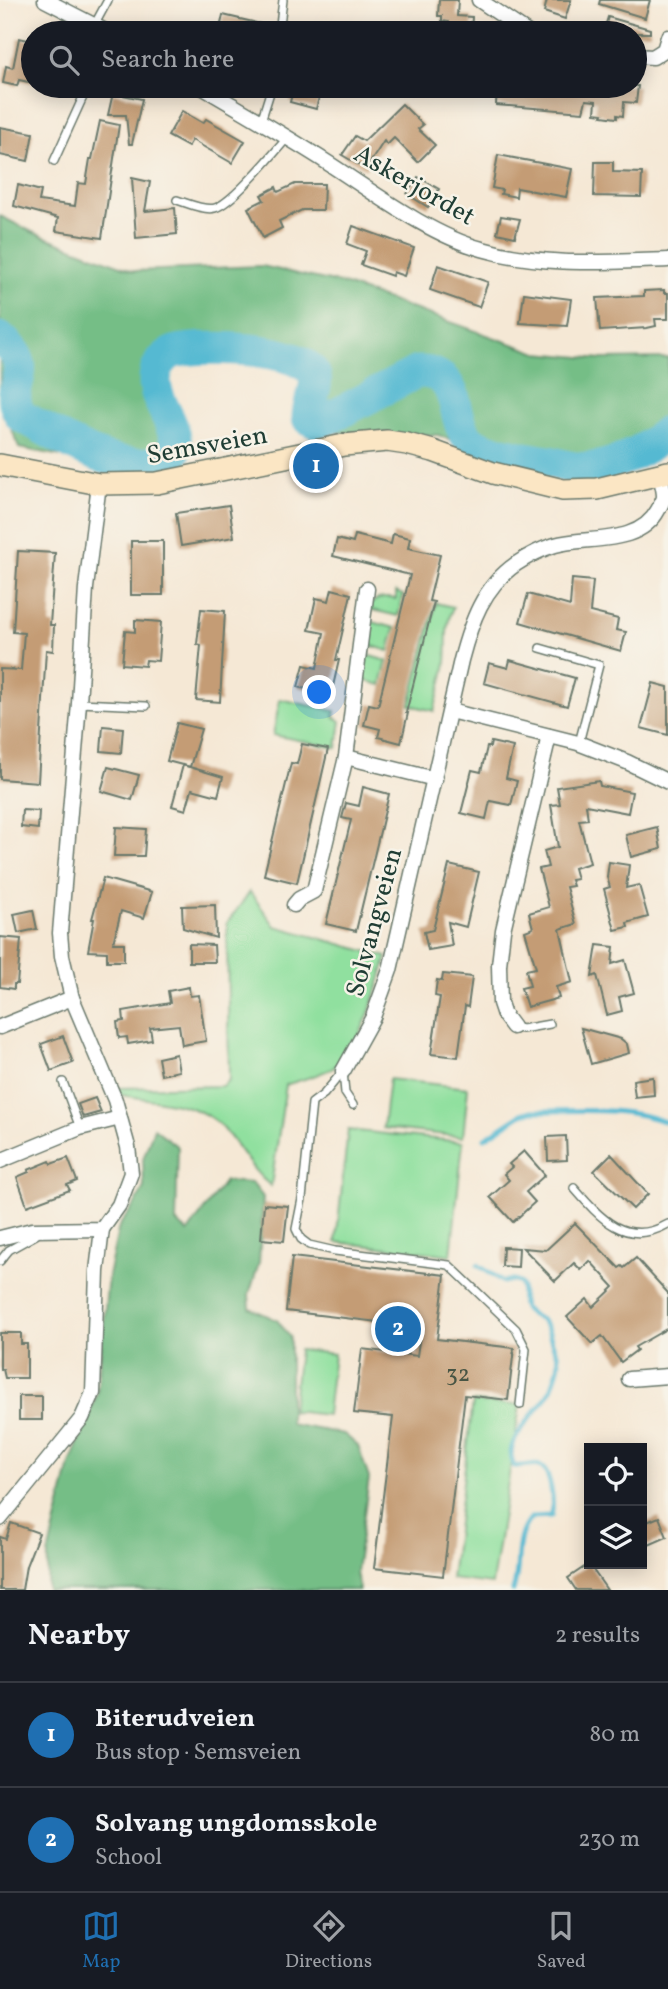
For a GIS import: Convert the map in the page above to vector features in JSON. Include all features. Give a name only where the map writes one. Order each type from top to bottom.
[{"type":"main road","name":"Semsveien","points":[[0,465],[99,484],[146,484],[185,479],[367,441],[407,444],[493,474],[563,490],[597,489],[664,473]]},
{"type":"street","points":[[45,0],[89,21]]},
{"type":"street","points":[[479,0],[510,21]]},
{"type":"street","points":[[647,57],[653,57],[664,50],[668,37]]},
{"type":"street","name":"Askerjordet","points":[[221,98],[444,234],[481,249],[541,261],[581,263],[668,260]]},
{"type":"street","name":"Solvangveien","points":[[343,1071],[373,1017],[390,970],[461,660],[477,610],[502,575],[536,552],[555,545],[620,536],[636,532],[647,525],[655,516],[664,496],[664,473]]},
{"type":"street","points":[[0,1519],[82,1418],[93,1393],[97,1271],[103,1229],[119,1205],[131,1173],[128,1147],[115,1100],[72,998],[62,956],[60,933],[86,587],[99,484]]},
{"type":"street","points":[[294,905],[314,891],[346,757],[367,589]]},
{"type":"street","points":[[450,711],[578,743],[668,782]]},
{"type":"street","points":[[513,1027],[504,1015],[500,1003],[499,965],[503,930],[549,736]]},
{"type":"street","points":[[346,757],[435,779]]},
{"type":"street","points":[[0,1027],[72,998]]},
{"type":"street","points":[[0,1161],[80,1128],[120,1118]]},
{"type":"street","points":[[0,1238],[32,1230],[103,1229]]},
{"type":"street","points":[[629,1379],[668,1376]]},
{"type":"lane","points":[[97,21],[108,0]]},
{"type":"lane","points":[[280,21],[283,0]]},
{"type":"lane","points":[[54,161],[83,98]]},
{"type":"lane","points":[[261,121],[268,98]]},
{"type":"lane","points":[[177,200],[210,209],[217,208],[235,194],[288,137]]},
{"type":"lane","points":[[540,649],[599,665],[578,743]]},
{"type":"lane","points":[[79,703],[146,706]]},
{"type":"lane","points":[[513,1027],[522,1029],[550,1024]]},
{"type":"lane","points":[[343,1071],[345,1093],[353,1105]]},
{"type":"lane","points":[[343,1071],[324,1094],[312,1103],[302,1199],[296,1229],[301,1239],[309,1245],[335,1251],[449,1265],[516,1329],[526,1349],[520,1405]]},
{"type":"lane","points":[[63,1082],[80,1128]]},
{"type":"lane","points":[[574,1188],[596,1213],[625,1233],[647,1232],[668,1224]]},
{"type":"lane","points":[[0,1261],[9,1250],[30,1237],[55,1229]]},
{"type":"green space","points":[[0,216],[32,232],[134,271],[262,266],[343,284],[538,353],[602,359],[668,358],[668,452],[593,473],[524,466],[438,435],[317,432],[307,411],[316,377],[305,364],[269,353],[203,347],[174,352],[163,360],[157,372],[158,393],[174,433],[174,454],[99,463],[19,448],[0,398]]},
{"type":"green space","points":[[396,592],[403,595],[398,616],[368,609],[379,599],[396,599]]},
{"type":"green space","points":[[436,603],[453,607],[447,629],[445,668],[434,711],[410,705]]},
{"type":"green space","points":[[369,621],[395,628],[389,651],[365,644]]},
{"type":"green space","points":[[363,654],[387,661],[381,685],[360,679]]},
{"type":"green space","points":[[280,699],[335,711],[334,717],[341,721],[337,748],[273,735]]},
{"type":"green space","points":[[250,892],[275,926],[387,957],[362,1029],[346,1055],[337,1065],[326,1071],[286,1085],[271,1186],[257,1173],[221,1126],[210,1117],[185,1106],[117,1094],[116,1088],[222,1086],[229,1080],[227,923]]},
{"type":"green space","points":[[389,1079],[468,1088],[463,1137],[383,1128]]},
{"type":"green space","points":[[154,1128],[178,1147],[176,1222],[188,1232],[225,1181],[252,1183],[263,1197],[259,1263],[249,1295],[250,1308],[277,1320],[290,1337],[290,1424],[344,1434],[358,1446],[369,1478],[356,1572],[359,1590],[47,1590],[48,1555],[70,1464],[97,1394],[108,1276],[119,1226],[144,1187],[143,1159]]},
{"type":"green space","points":[[348,1130],[463,1142],[451,1255],[336,1242]]},
{"type":"green space","points":[[299,1350],[334,1354],[327,1415],[292,1411]]},
{"type":"green space","points":[[473,1402],[520,1405],[492,1584],[451,1579]]},
{"type":"building","points":[[439,0],[458,0],[457,16],[472,17],[472,21],[442,21],[442,16],[438,16]]},
{"type":"building","points":[[547,0],[571,0],[565,19],[544,12]]},
{"type":"building","points":[[600,0],[650,0],[645,18],[599,4]]},
{"type":"building","points":[[223,15],[248,21],[222,21]]},
{"type":"building","points":[[21,38],[21,80],[17,86],[3,83],[6,66],[13,68]]},
{"type":"building","points":[[112,98],[142,99],[132,144],[129,144],[126,115],[108,115]]},
{"type":"building","points":[[291,98],[319,98],[316,109],[290,102]]},
{"type":"building","points":[[496,98],[637,98],[636,103],[624,102],[623,116],[617,115],[617,118],[595,113],[596,101],[586,100],[583,112],[496,105]]},
{"type":"building","points":[[402,104],[423,125],[418,129],[435,145],[418,162],[394,138],[387,145],[384,141],[366,169],[342,155],[355,136],[364,141]]},
{"type":"building","points":[[182,111],[203,123],[206,119],[245,141],[232,163],[192,140],[188,147],[168,136]]},
{"type":"building","points":[[100,121],[119,125],[102,238],[56,231],[58,218],[14,206],[18,185],[41,191],[39,201],[75,206],[78,183],[86,184]]},
{"type":"building","points":[[0,127],[33,133],[28,161],[0,155]]},
{"type":"building","points":[[498,155],[572,169],[566,197],[517,188],[516,197],[501,194],[502,190],[492,188]]},
{"type":"building","points":[[595,162],[613,162],[613,172],[642,173],[641,197],[594,196]]},
{"type":"building","points":[[418,177],[439,189],[428,207],[407,194]]},
{"type":"building","points":[[132,178],[150,182],[145,211],[175,208],[177,234],[136,238]]},
{"type":"building","points":[[295,184],[324,184],[323,210],[302,210],[279,221],[282,228],[263,238],[248,208],[264,200],[261,195],[276,187],[278,192]]},
{"type":"building","points":[[501,216],[520,219],[515,237],[497,233]]},
{"type":"building","points":[[353,226],[414,248],[404,276],[393,272],[392,276],[361,265],[366,251],[347,244]]},
{"type":"building","points":[[438,265],[488,282],[479,307],[430,290]]},
{"type":"building","points":[[664,290],[664,293],[668,293],[668,319],[655,319],[656,326],[647,328],[600,331],[597,298],[644,296],[644,291]]},
{"type":"building","points":[[524,293],[571,299],[567,326],[520,323]]},
{"type":"building","points":[[229,505],[234,537],[181,546],[176,513]]},
{"type":"building","points":[[393,534],[410,538],[408,548],[440,555],[429,601],[434,602],[401,743],[378,737],[380,729],[364,725],[369,704],[378,706],[410,575],[333,556],[337,539],[353,543],[355,535],[391,544]]},
{"type":"building","points":[[131,541],[163,541],[163,595],[131,595]]},
{"type":"building","points":[[18,551],[55,553],[50,625],[54,625],[53,651],[46,650],[38,782],[0,779],[0,669],[21,670],[24,633],[13,632]]},
{"type":"building","points":[[572,579],[593,581],[590,612],[618,619],[616,630],[626,632],[621,651],[520,622],[528,594],[570,606]]},
{"type":"building","points":[[332,589],[351,594],[331,695],[298,687],[304,665],[317,668],[324,633],[309,630],[316,598],[329,601]]},
{"type":"building","points":[[201,609],[225,611],[220,702],[196,700]]},
{"type":"building","points":[[135,620],[161,622],[158,661],[146,660],[145,666],[122,664],[125,631],[135,632]]},
{"type":"building","points":[[510,660],[575,678],[567,706],[484,683],[489,663],[508,668]]},
{"type":"building","points":[[653,683],[668,687],[668,735],[641,728]]},
{"type":"building","points":[[177,723],[201,729],[190,767],[167,761]]},
{"type":"building","points":[[103,726],[123,728],[121,753],[101,751]]},
{"type":"building","points":[[491,742],[513,747],[506,778],[517,781],[511,805],[490,801],[486,819],[461,813],[472,770],[481,772],[487,747],[490,747]]},
{"type":"building","points":[[302,744],[328,749],[297,883],[264,875],[291,763],[297,764]]},
{"type":"building","points":[[183,765],[223,777],[218,796],[192,789],[186,810],[172,806]]},
{"type":"building","points":[[108,767],[139,775],[132,800],[101,791]]},
{"type":"building","points":[[599,781],[600,786],[632,792],[628,813],[586,805],[588,819],[579,820],[590,863],[574,868],[577,879],[571,880],[573,886],[566,887],[576,924],[560,929],[572,982],[556,987],[559,998],[527,1007],[521,988],[530,986],[526,970],[536,968],[525,931],[533,928],[529,913],[549,907],[539,869],[548,867],[544,851],[558,847],[551,805],[560,804],[557,787]]},
{"type":"building","points":[[363,787],[389,794],[356,931],[326,924],[351,820],[342,818],[346,803],[359,806]]},
{"type":"building","points":[[22,810],[39,811],[38,829],[21,827]]},
{"type":"building","points":[[116,827],[146,829],[144,856],[114,856]]},
{"type":"building","points":[[657,827],[661,849],[631,857],[626,835]]},
{"type":"building","points":[[609,862],[629,865],[626,888],[639,885],[648,917],[627,923],[628,927],[615,930],[604,889],[610,887],[607,877]]},
{"type":"building","points":[[449,865],[479,872],[466,927],[448,922],[452,946],[428,950],[424,932],[433,930]]},
{"type":"building","points":[[103,878],[152,892],[144,918],[121,911],[113,943],[124,943],[124,961],[107,961],[107,952],[88,951],[92,919]]},
{"type":"building","points":[[215,905],[216,938],[183,928],[182,906]]},
{"type":"building","points":[[33,910],[37,929],[18,933],[14,914]]},
{"type":"building","points":[[0,937],[21,939],[17,984],[14,984],[14,989],[0,987]]},
{"type":"building","points":[[189,944],[214,945],[215,962],[189,962]]},
{"type":"building","points":[[597,945],[614,947],[612,964],[625,960],[634,993],[619,997],[622,1011],[607,1015],[597,975],[592,977]]},
{"type":"building","points":[[443,974],[472,977],[458,1057],[431,1054],[440,997],[435,996],[437,980],[442,981]]},
{"type":"building","points":[[189,987],[190,996],[199,995],[206,1041],[182,1045],[179,1025],[150,1028],[152,1040],[128,1044],[127,1037],[119,1038],[117,1022],[124,1021],[123,1011],[170,1003],[168,991]]},
{"type":"building","points":[[581,1028],[621,1039],[627,1044],[629,1053],[591,1064]]},
{"type":"building","points":[[63,1036],[73,1063],[51,1071],[41,1044]]},
{"type":"building","points":[[176,1054],[179,1071],[161,1075],[158,1058]]},
{"type":"building","points":[[653,1077],[654,1095],[635,1097],[633,1080]]},
{"type":"building","points":[[95,1098],[101,1112],[83,1117],[78,1104]]},
{"type":"building","points":[[566,1136],[567,1160],[548,1161],[547,1137]]},
{"type":"building","points":[[524,1151],[545,1175],[526,1192],[535,1202],[513,1222],[490,1197],[509,1180],[504,1174],[512,1167],[509,1164]]},
{"type":"building","points":[[611,1154],[648,1194],[633,1209],[594,1171]]},
{"type":"building","points":[[68,1158],[77,1181],[67,1185],[70,1190],[27,1206],[17,1177],[50,1161],[51,1164]]},
{"type":"building","points":[[264,1204],[288,1206],[284,1241],[261,1239]]},
{"type":"building","points":[[575,1223],[619,1268],[624,1268],[636,1258],[668,1293],[668,1328],[635,1347],[637,1350],[621,1362],[602,1336],[592,1344],[567,1317],[587,1299],[593,1307],[614,1287],[590,1261],[581,1270],[574,1263],[555,1281],[523,1248],[546,1250]]},
{"type":"building","points":[[503,1247],[519,1248],[518,1267],[502,1266]]},
{"type":"building","points":[[292,1257],[445,1275],[437,1339],[514,1348],[508,1400],[465,1395],[443,1576],[374,1568],[393,1417],[354,1413],[362,1349],[417,1356],[421,1327],[286,1311]]},
{"type":"building","points":[[0,1333],[21,1333],[21,1344],[27,1344],[27,1378],[5,1378],[3,1369],[0,1369]]},
{"type":"building","points":[[19,1396],[42,1396],[42,1420],[19,1420]]},
{"type":"building","points":[[659,1517],[667,1537],[647,1546],[647,1522]]},
{"type":"building","points":[[11,1523],[39,1533],[26,1566],[22,1590],[0,1590],[0,1537],[6,1539]]},
{"type":"building","points":[[584,1567],[592,1569],[607,1590],[576,1590],[568,1578]]},
{"type":"waterway","points":[[0,338],[18,360],[20,369],[15,395],[21,416],[75,446],[116,461],[136,464],[155,462],[174,454],[174,432],[156,389],[155,378],[158,367],[166,356],[191,349],[250,350],[289,357],[303,364],[315,377],[308,418],[315,422],[324,421],[417,372],[432,374],[443,379],[449,388],[464,432],[475,444],[496,452],[572,468],[600,467],[613,463],[637,453],[668,431]]},
{"type":"waterway","points":[[485,1138],[522,1114],[533,1111],[619,1112],[668,1123]]},
{"type":"waterway","points":[[478,1265],[503,1282],[512,1280],[520,1283],[524,1308],[547,1327],[559,1359],[552,1387],[512,1446],[514,1466],[537,1465],[546,1473],[551,1487],[552,1503],[551,1516],[532,1517],[522,1533],[513,1590]]},
{"type":"place","name":"Biterudveien","points":[[316,466]]},
{"type":"place","name":"Solvang ungdomsskole","points":[[398,1329]]}]
